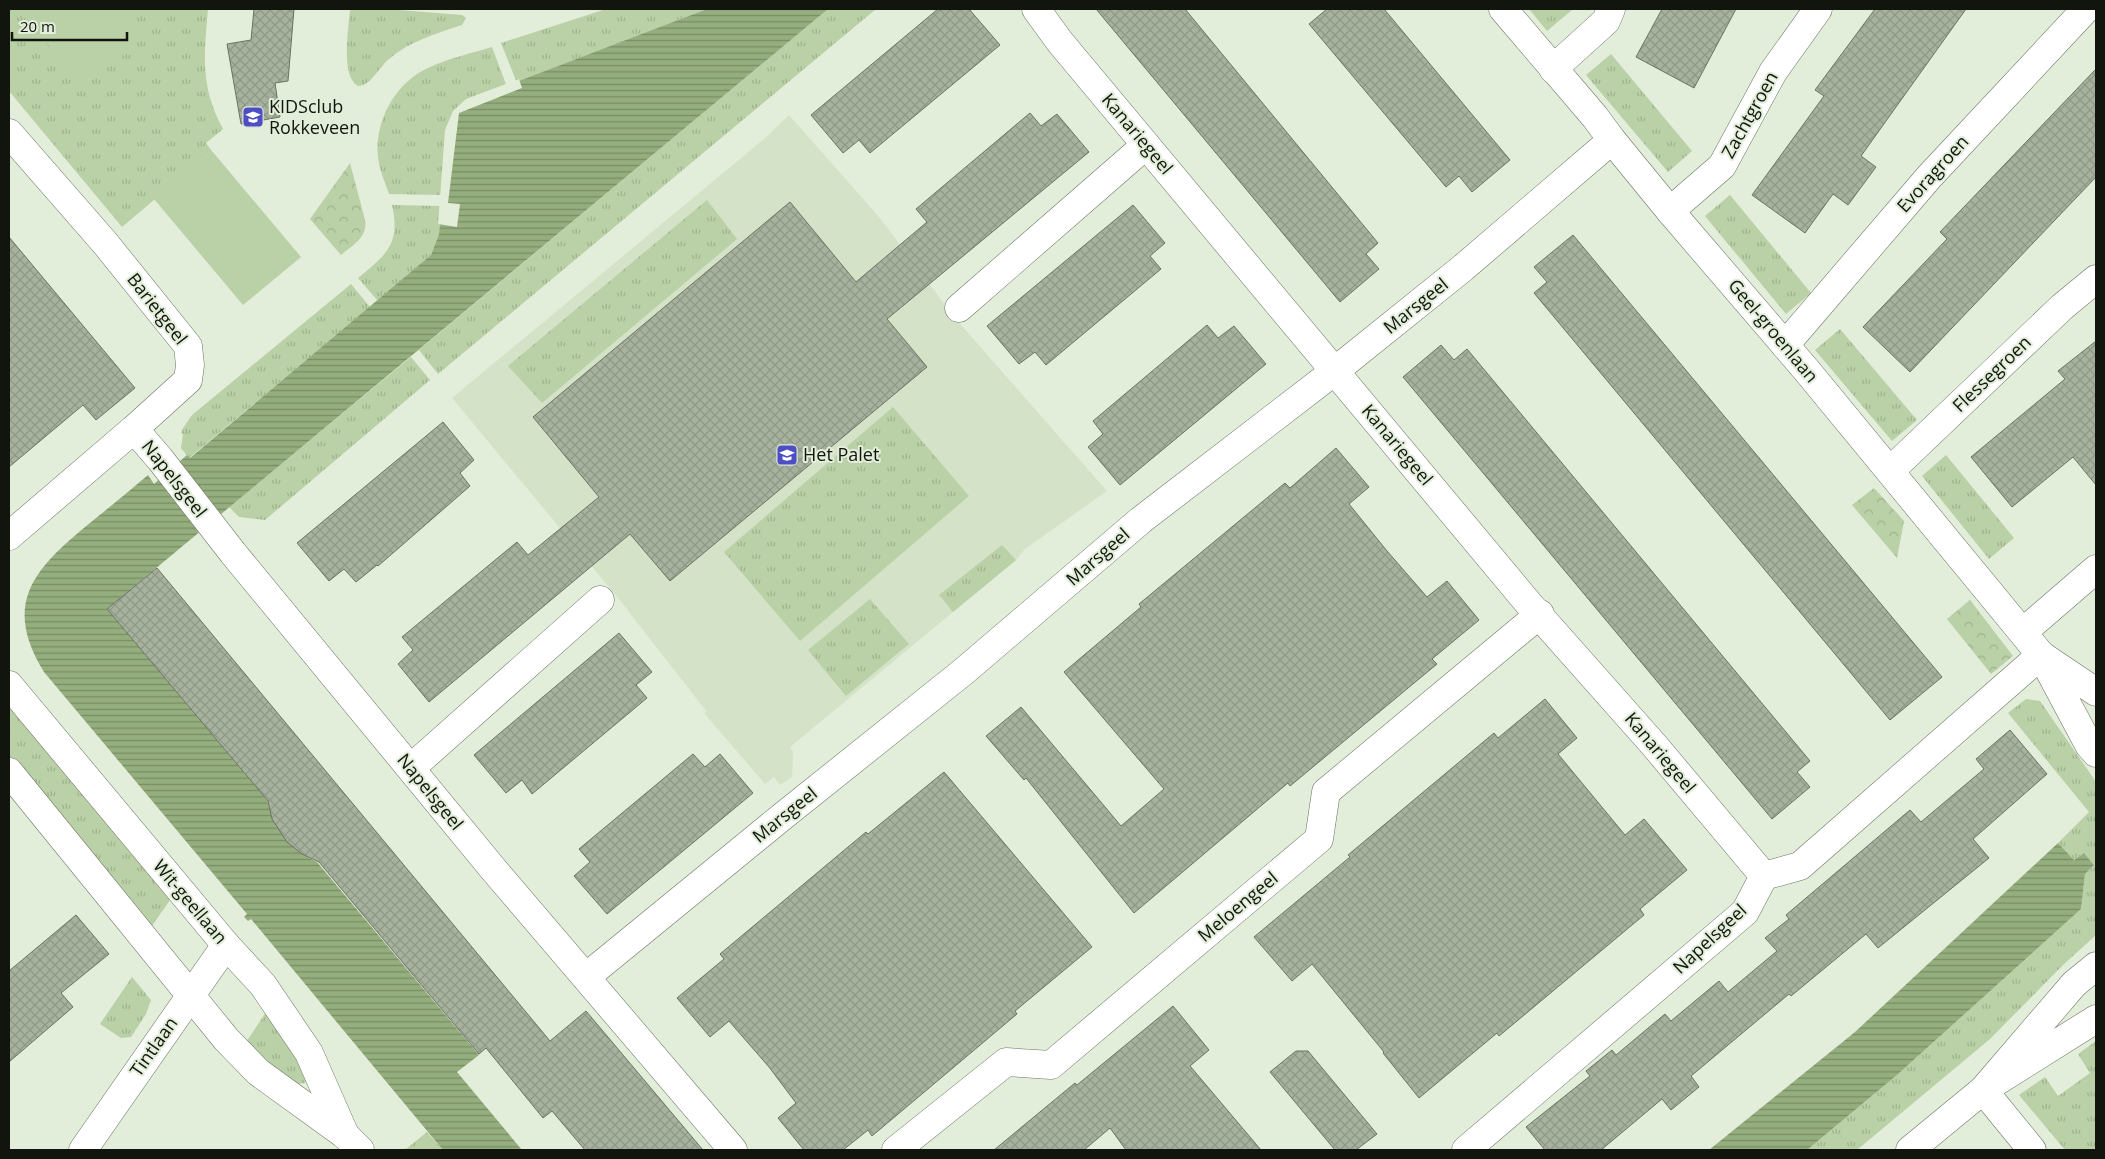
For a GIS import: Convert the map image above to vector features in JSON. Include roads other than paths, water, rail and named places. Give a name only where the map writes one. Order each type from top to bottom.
[{"type":"street","name":"Kanariegeel","points":[[1036,9],[1060,42],[1336,370],[1529,604],[1540,614],[1654,745],[1764,876]]},
{"type":"street","name":"Geel-groenlaan","points":[[1502,9],[1595,116],[1612,140],[1670,211],[1785,345],[2023,632],[2041,655],[2089,745],[2096,753]]},
{"type":"street","points":[[1553,69],[1606,21],[1611,9]]},
{"type":"street","name":"Zachtgroen","points":[[1670,211],[1722,166],[1773,72],[1818,9]]},
{"type":"street","name":"Evoragroen","points":[[1785,345],[1819,303],[1929,177],[2086,9]]},
{"type":"street","name":"Barietgeel","points":[[9,133],[105,243],[188,346],[190,365],[188,380],[9,536]]},
{"type":"street","name":"Marsgeel","points":[[586,977],[775,822],[963,672],[1141,520],[1336,370],[1471,261],[1612,140]]},
{"type":"street","points":[[959,308],[1146,145]]},
{"type":"street","name":"Flessegroen","points":[[1890,471],[2062,307],[2096,279]]},
{"type":"street","name":"Napelsgeel","points":[[134,429],[160,459],[214,530],[494,870],[733,1150]]},
{"type":"street","points":[[2023,632],[2096,569]]},
{"type":"street","points":[[411,768],[600,600]]},
{"type":"street","name":"Meloengeel","points":[[896,1150],[1006,1062],[1051,1065],[1319,839],[1326,792],[1540,614]]},
{"type":"street","points":[[1764,876],[1800,866],[2041,655]]},
{"type":"street","name":"Geel-groenlaan","points":[[2041,655],[2096,692]]},
{"type":"street","name":"Wit-geellaan","points":[[9,685],[226,945],[263,985],[309,1053],[353,1143]]},
{"type":"street","name":"Wit-geellaan","points":[[9,772],[190,996],[258,1072],[353,1143]]},
{"type":"street","name":"Napelsgeel","points":[[1466,1150],[1745,912],[1764,876]]},
{"type":"street","name":"Tintlaan","points":[[83,1150],[226,945]]},
{"type":"street","points":[[1983,1090],[2074,984],[2096,966]]},
{"type":"street","points":[[1910,1150],[1983,1090],[2096,1019]]},
{"type":"street","points":[[1983,1090],[2032,1150]]},
{"type":"place","name":"KIDSclub Rokkeveen","points":[[253,117]]},
{"type":"place","name":"Het Palet","points":[[787,455]]}]
